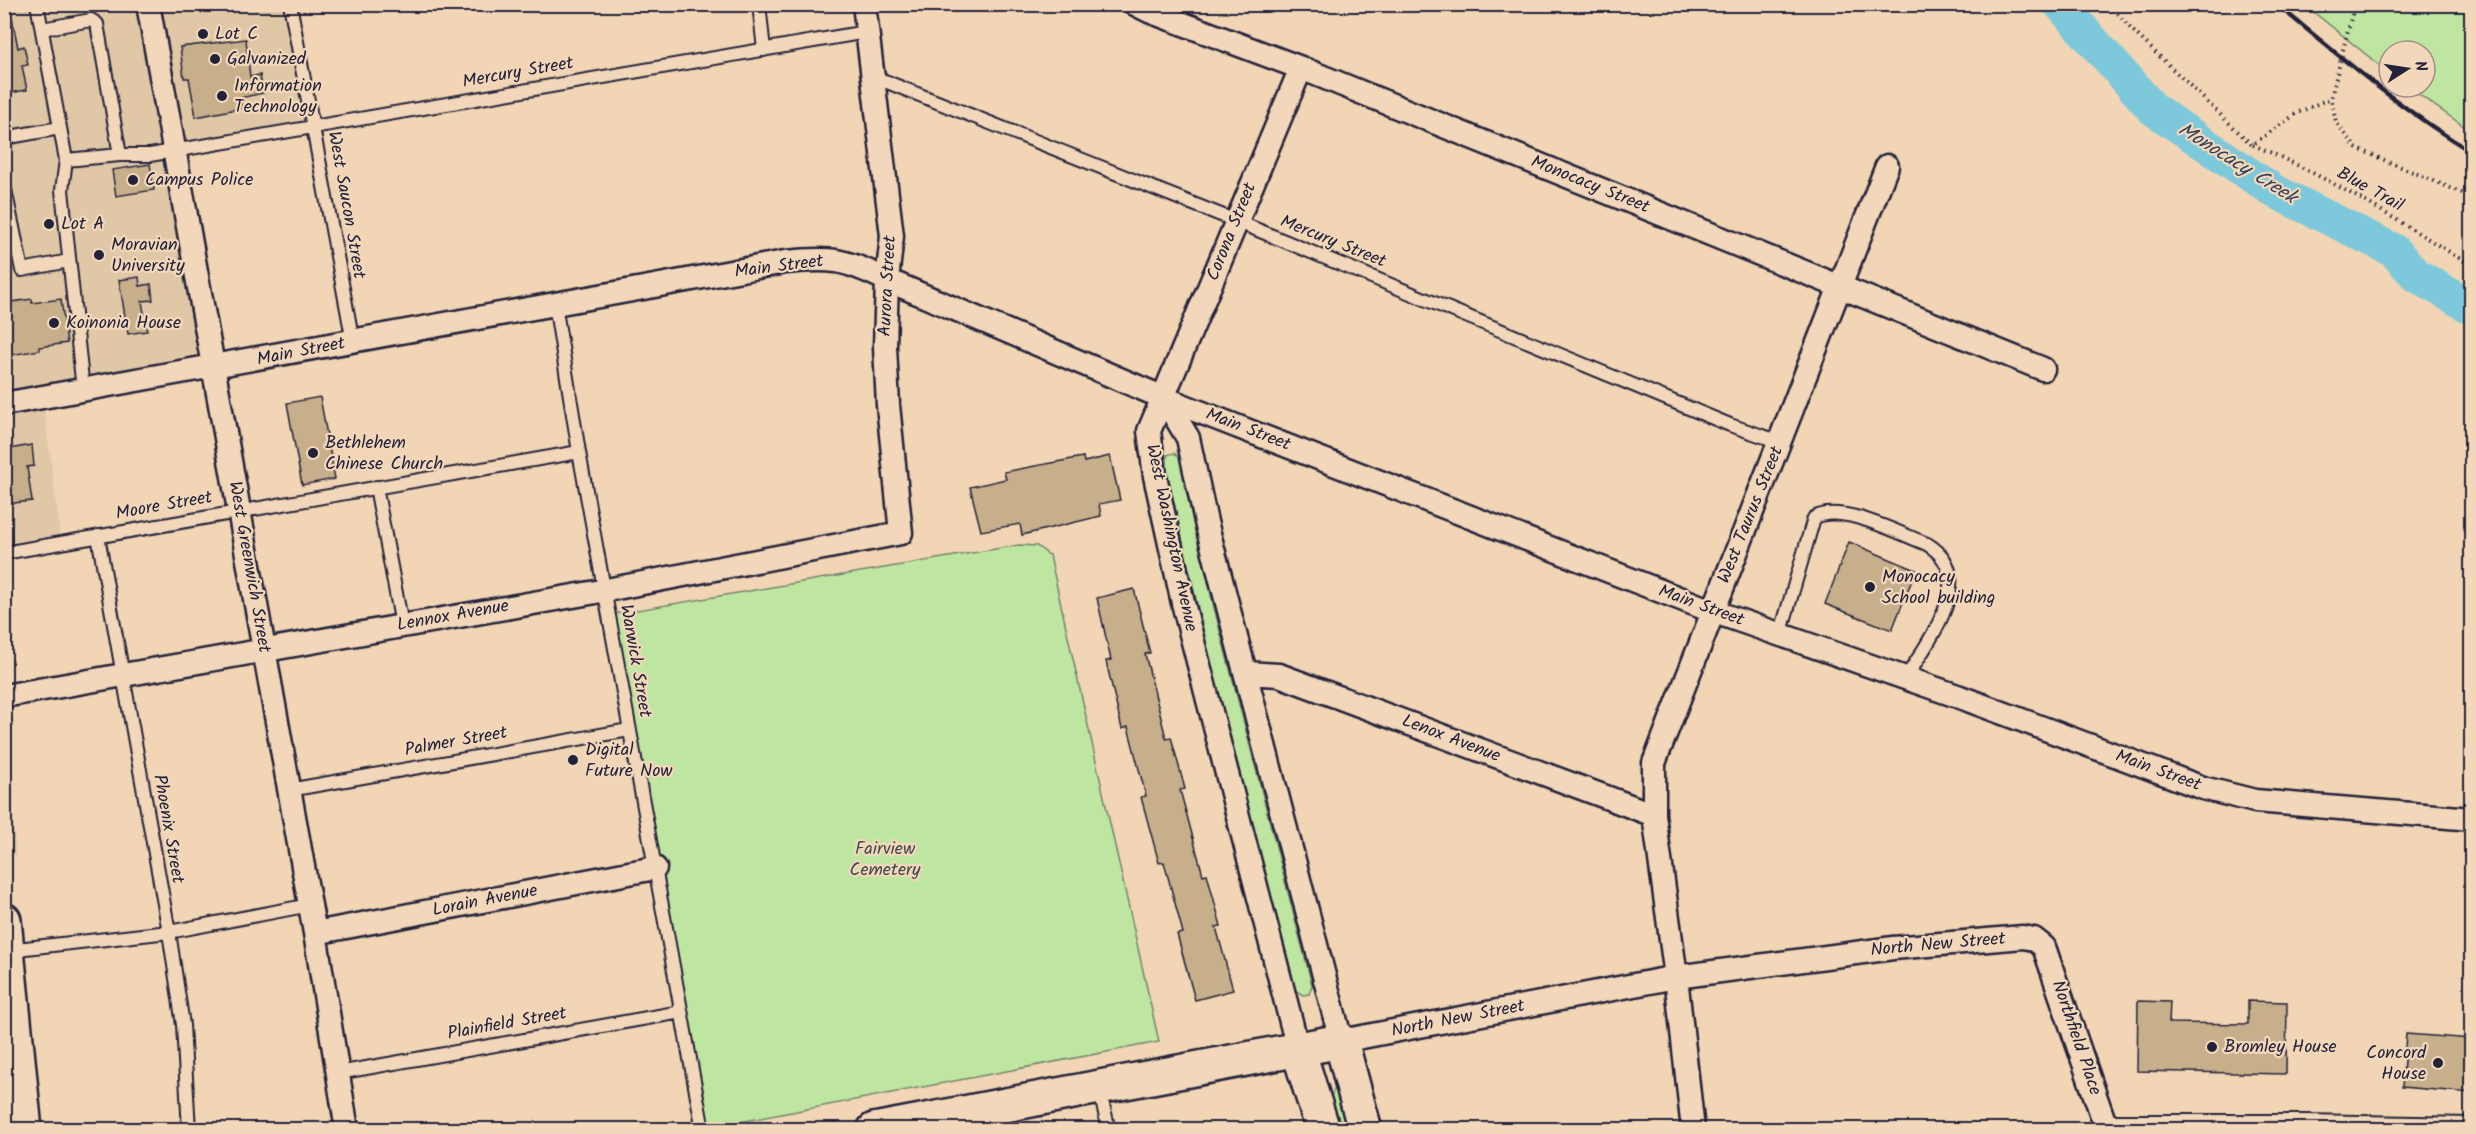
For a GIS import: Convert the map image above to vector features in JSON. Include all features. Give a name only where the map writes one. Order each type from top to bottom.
[{"type":"street","name":"West Greenwich Street","points":[[148,4],[310,904],[347,1130]]},
{"type":"street","name":"Aurora Street","points":[[864,4],[892,236],[887,280],[885,347],[888,405],[901,533]]},
{"type":"street","name":"Monocacy Street","points":[[1145,7],[1840,285],[2043,369]]},
{"type":"street","name":"Corona Street","points":[[1164,398],[1301,68]]},
{"type":"street","name":"West Taurus Street","points":[[1693,1130],[1676,977],[1654,815],[1654,763],[1887,166]]},
{"type":"street","name":"Main Street","points":[[4,404],[213,368],[785,262],[820,259],[854,264],[1164,398],[1712,611],[1906,678],[2202,788],[2255,801],[2472,819]]},
{"type":"street","name":"West Washington Avenue","points":[[1164,398],[1188,438],[1206,522],[1341,1041]]},
{"type":"street","name":"West Washington Avenue","points":[[1164,398],[1149,431],[1155,476],[1192,637],[1298,1049]]},
{"type":"street","name":"Lennox Avenue","points":[[4,696],[604,590],[901,533]]},
{"type":"street","name":"Lenox Avenue","points":[[1246,673],[1279,675],[1654,815]]},
{"type":"street","name":"Lorain Avenue","points":[[315,933],[655,868]]},
{"type":"street","points":[[6,935],[7,985],[20,1129]]},
{"type":"street","name":"North New Street","points":[[874,1130],[1676,977],[1893,948],[1982,940],[2024,937],[2034,939],[2044,947]]},
{"type":"street","name":"Northfield Place","points":[[2044,947],[2105,1125]]},
{"type":"street","points":[[1341,1041],[1365,1130]]},
{"type":"street","points":[[1298,1049],[1323,1130]]},
{"type":"lane","points":[[37,4],[66,160],[62,190],[82,390]]},
{"type":"lane","name":"West Saucon Street","points":[[290,4],[353,342]]},
{"type":"lane","points":[[759,4],[764,50]]},
{"type":"lane","points":[[42,29],[91,20],[97,24],[120,155]]},
{"type":"lane","name":"Mercury Street","points":[[66,160],[150,155],[866,32]]},
{"type":"lane","name":"Mercury Street","points":[[872,76],[1236,221],[1730,425],[1780,442]]},
{"type":"lane","points":[[4,138],[60,128]]},
{"type":"lane","points":[[4,185],[22,270],[69,261]]},
{"type":"lane","name":"Warwick Street","points":[[555,304],[579,452],[703,1130]]},
{"type":"lane","name":"Moore Street","points":[[4,553],[579,452]]},
{"type":"lane","points":[[376,487],[402,625]]},
{"type":"lane","points":[[1780,635],[1814,518],[1828,512],[1848,514],[1927,544],[1938,551],[1950,572],[1952,583],[1941,615],[1906,678]]},
{"type":"lane","name":"Phoenix Street","points":[[98,536],[169,932],[183,1025],[189,1130]]},
{"type":"lane","name":"Palmer Street","points":[[289,790],[629,730]]},
{"type":"lane","points":[[6,935],[169,932],[310,904]]},
{"type":"lane","name":"Plainfield Street","points":[[338,1073],[681,1012]]},
{"type":"lane","points":[[1098,1087],[1109,1130]]},
{"type":"lane","points":[[2105,1125],[2303,1121],[2472,1124]]},
{"type":"path","name":"Blue Trail","points":[[2110,4],[2131,29],[2252,145],[2296,164],[2472,266]]},
{"type":"path","points":[[2345,4],[2352,14],[2331,98],[2336,122],[2356,147],[2472,197]]},
{"type":"path","points":[[2252,145],[2297,113],[2331,98]]},
{"type":"shaded area","name":"Moravian University","points":[[5,5],[290,5],[313,126],[176,151],[213,368],[42,394],[61,541],[5,551]]},
{"type":"shaded area","points":[[4,704],[16,855],[5,857],[4,857]]},
{"type":"green space","points":[[2305,5],[2471,5],[2471,131],[2425,99],[2437,99],[2437,39],[2377,39],[2377,63]]},
{"type":"green space","points":[[1174,453],[1180,458],[1183,469],[1214,608],[1312,985],[1309,994],[1303,995],[1296,991],[1218,695],[1167,473],[1167,455]]},
{"type":"green space","name":"Fairview Cemetery","points":[[1019,545],[1037,546],[1050,556],[1159,1042],[703,1129],[608,615]]},
{"type":"green space","points":[[1343,1085],[1357,1129],[1340,1129],[1331,1096],[1335,1088]]},
{"type":"building","points":[[12,17],[18,48],[24,46],[28,65],[22,66],[27,90],[4,94],[4,18]]},
{"type":"building","points":[[246,39],[250,77],[260,75],[263,93],[240,98],[242,108],[196,117],[189,78],[184,78],[180,47]]},
{"type":"building","name":"Campus Police","points":[[150,164],[154,190],[116,196],[112,170]]},
{"type":"building","points":[[139,277],[140,286],[151,284],[153,300],[142,301],[147,331],[128,334],[119,280]]},
{"type":"building","points":[[32,299],[32,303],[61,299],[67,343],[39,347],[40,350],[11,355],[4,303]]},
{"type":"building","name":"Bethlehem Chinese Church","points":[[320,397],[335,479],[302,485],[287,403]]},
{"type":"building","points":[[32,445],[34,466],[27,467],[32,501],[4,504],[4,450]]},
{"type":"building","points":[[1110,456],[1120,500],[1099,504],[1101,516],[1022,535],[1020,524],[981,531],[970,487],[1006,479],[1004,472],[1083,457],[1084,462]]},
{"type":"building","name":"Monocacy School building","points":[[1849,542],[1916,570],[1892,630],[1825,604]]},
{"type":"building","points":[[1134,589],[1150,653],[1145,654],[1166,738],[1171,737],[1185,789],[1180,790],[1203,875],[1207,874],[1221,926],[1216,927],[1233,990],[1195,1000],[1177,934],[1183,933],[1164,862],[1159,863],[1141,797],[1146,796],[1128,727],[1122,729],[1106,661],[1111,660],[1097,598]]},
{"type":"building","name":"Bromley House","points":[[2138,1001],[2170,1002],[2169,1023],[2248,1024],[2248,1001],[2287,1002],[2286,1074],[2137,1071]]},
{"type":"building","name":"Concord House","points":[[2406,1034],[2472,1039],[2472,1093],[2402,1087]]},
{"type":"waterway","name":"Monocacy Creek","points":[[2060,4],[2153,109],[2274,191],[2393,250],[2416,275],[2472,308]]},
{"type":"railway","points":[[2276,4],[2347,63],[2420,118],[2472,152]]},
{"type":"place","name":"Lot C","points":[[203,34]]},
{"type":"place","name":"Galvanized","points":[[215,59]]},
{"type":"place","name":"Information Technology","points":[[222,96]]},
{"type":"place","name":"Campus Police","points":[[133,180]]},
{"type":"place","name":"Lot A","points":[[49,224]]},
{"type":"place","name":"Moravian University","points":[[99,255]]},
{"type":"place","name":"Koinonia House","points":[[54,323]]},
{"type":"place","name":"Bethlehem Chinese Church","points":[[313,453]]},
{"type":"place","name":"Monocacy School building","points":[[1870,587]]},
{"type":"place","name":"Digital Future Now","points":[[573,760]]},
{"type":"place","name":"Bromley House","points":[[2212,1047]]},
{"type":"place","name":"Concord House","points":[[2438,1063]]}]
